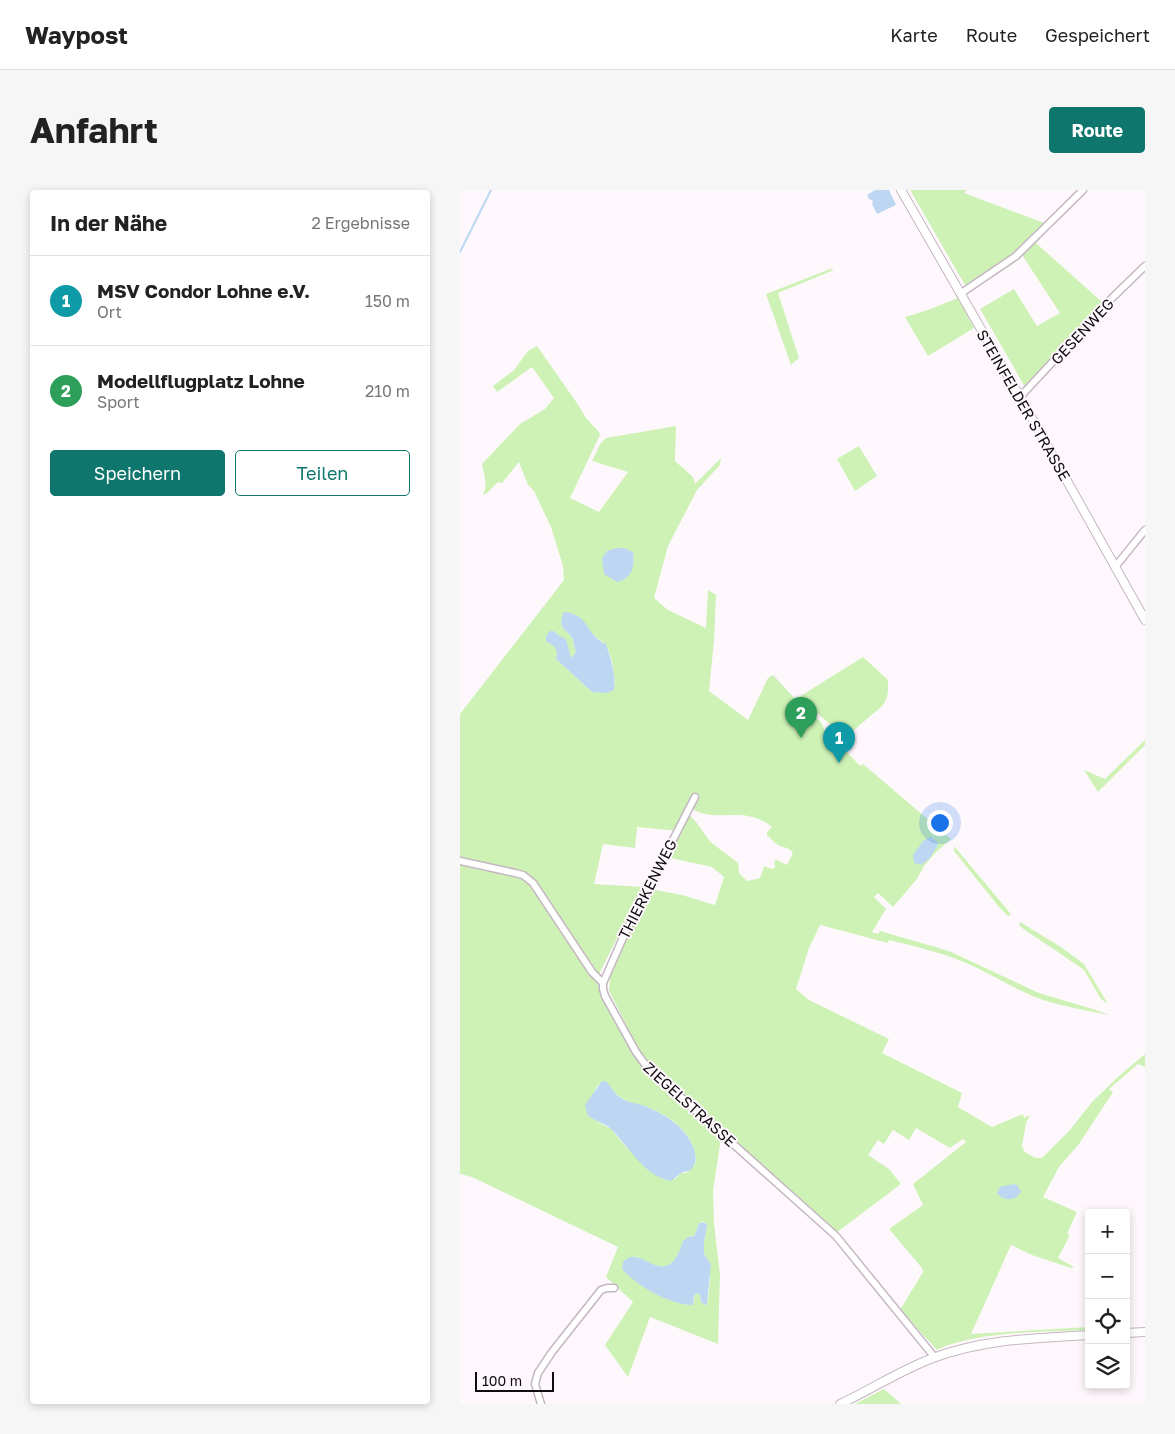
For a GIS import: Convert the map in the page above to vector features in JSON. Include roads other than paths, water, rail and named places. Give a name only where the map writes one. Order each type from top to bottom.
[{"type":"main road","name":"STEINFELDER STRASSE","points":[[901,190],[1145,620]]},
{"type":"main road","points":[[1130,1333],[1145,1332]]},
{"type":"main road","points":[[840,1404],[905,1370],[961,1349],[987,1344],[1085,1335]]},
{"type":"street","points":[[960,294],[1016,256],[1083,190]]},
{"type":"street","name":"GESENWEG","points":[[1020,398],[1112,298],[1145,266]]},
{"type":"street","points":[[1115,566],[1145,530]]},
{"type":"street","name":"THIERKENWEG","points":[[603,983],[625,933],[695,797]]},
{"type":"street","name":"ZIEGELSTRASSE","points":[[460,861],[516,873],[533,883],[592,972],[603,983],[605,996],[647,1068],[836,1236],[933,1358]]},
{"type":"street","points":[[540,1404],[535,1384],[543,1364],[601,1290],[614,1288]]},
{"type":"water","points":[[875,190],[889,190],[896,205],[877,214],[872,204],[873,201],[867,195]]},
{"type":"water","points":[[624,548],[633,552],[634,557],[633,567],[629,575],[617,582],[604,574],[602,558],[607,551]]},
{"type":"water","points":[[567,612],[579,617],[597,638],[606,644],[614,673],[614,690],[607,693],[592,692],[556,659],[557,652],[555,647],[546,641],[546,636],[550,631],[554,631],[566,639],[571,658],[576,652],[572,638],[561,624],[563,613]]},
{"type":"water","points":[[931,837],[938,845],[929,859],[921,865],[914,863],[913,855],[924,840]]},
{"type":"water","points":[[602,1081],[607,1082],[620,1097],[666,1116],[680,1127],[695,1152],[696,1160],[691,1170],[681,1173],[671,1181],[653,1174],[645,1168],[609,1128],[588,1116],[585,1105]]},
{"type":"water","points":[[1014,1184],[1018,1186],[1021,1192],[1013,1199],[1003,1198],[997,1193],[1000,1187]]},
{"type":"water","points":[[701,1222],[707,1224],[704,1254],[711,1264],[707,1304],[705,1305],[701,1302],[700,1295],[697,1293],[694,1296],[693,1305],[674,1302],[664,1298],[636,1282],[622,1269],[623,1262],[630,1257],[638,1257],[661,1266],[669,1265],[676,1257],[683,1241],[688,1237],[694,1236]]},
{"type":"waterway","points":[[460,252],[491,190]]},
{"type":"place","name":"Modellflugplatz Lohne","points":[[801,738]]},
{"type":"place","name":"MSV Condor Lohne e.V.","points":[[839,763]]}]
